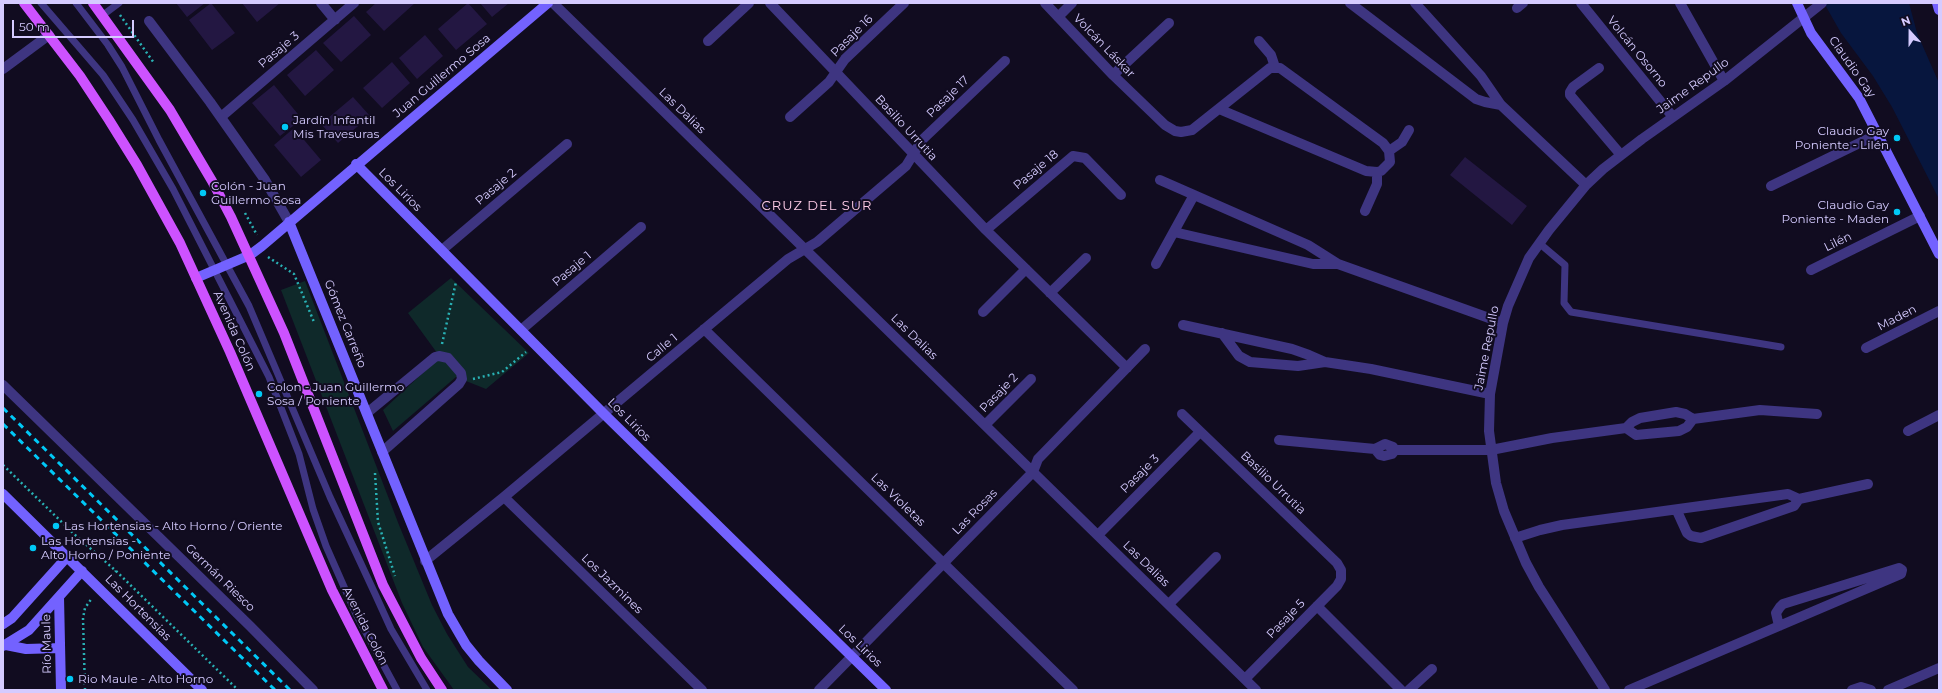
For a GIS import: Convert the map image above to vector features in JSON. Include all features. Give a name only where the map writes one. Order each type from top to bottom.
[{"type":"main road","name":"Avenida Colón","points":[[24,3],[80,76],[133,158],[159,205],[196,278],[332,590],[383,690]]},
{"type":"main road","points":[[93,3],[146,75],[192,146],[250,255],[284,333],[383,585],[418,652],[442,690]]},
{"type":"street","points":[[322,3],[335,20]]},
{"type":"street","name":"Pasaje 3","points":[[221,117],[354,3]]},
{"type":"street","name":"Juan Guillermo Sosa","points":[[196,278],[250,255],[548,3]]},
{"type":"street","name":"Las Dalias","points":[[553,3],[1256,690]]},
{"type":"street","points":[[708,41],[749,3]]},
{"type":"street","name":"Basilio Urrutia","points":[[770,3],[986,230],[1127,368]]},
{"type":"street","name":"Pasaje 16","points":[[790,116],[829,82],[845,59],[904,3]]},
{"type":"street","name":"Volcán Láskar","points":[[1045,3],[1113,75],[1145,107],[1170,129],[1181,132],[1192,130],[1265,72],[1275,67]]},
{"type":"street","points":[[1058,17],[1072,3]]},
{"type":"street","points":[[1350,3],[1476,99],[1501,104]]},
{"type":"street","points":[[1415,3],[1481,76],[1501,104],[1586,185]]},
{"type":"street","name":"Volcán Osorno","points":[[1581,3],[1673,117]]},
{"type":"street","points":[[1680,3],[1724,81]]},
{"type":"street","name":"Claudio Gay","points":[[1797,3],[1811,33],[1852,86],[1939,254]]},
{"type":"street","name":"Jaime Repullo","points":[[1605,690],[1539,587],[1515,538],[1496,482],[1491,450],[1490,394],[1503,323],[1519,278],[1539,243],[1586,185],[1621,155],[1724,81],[1804,19],[1822,3]]},
{"type":"street","points":[[1937,3],[1939,10]]},
{"type":"street","name":"Gómez Carreño","points":[[149,21],[221,117],[276,197],[289,222],[367,413],[425,561],[457,630],[479,660],[507,690]]},
{"type":"street","points":[[1113,75],[1169,23]]},
{"type":"street","points":[[3,69],[49,35]]},
{"type":"street","points":[[1219,109],[1366,171],[1377,172],[1385,168],[1390,162],[1389,151],[1383,143],[1285,70],[1275,67],[1271,55],[1259,41]]},
{"type":"street","name":"Pasaje 17","points":[[913,155],[922,140],[1005,61]]},
{"type":"street","points":[[1599,68],[1573,87],[1570,95],[1621,155]]},
{"type":"street","points":[[1389,151],[1402,142],[1409,130]]},
{"type":"street","points":[[1771,186],[1878,134]]},
{"type":"street","name":"Pasaje 2","points":[[442,250],[567,144]]},
{"type":"street","name":"Calle 1","points":[[425,561],[788,260],[817,242],[906,166],[913,155]]},
{"type":"street","name":"Pasaje 18","points":[[986,230],[1073,156],[1084,158],[1121,195]]},
{"type":"street","name":"Los Lirios","points":[[356,164],[604,414],[886,690]]},
{"type":"street","points":[[1365,211],[1377,184],[1377,172]]},
{"type":"street","points":[[1160,180],[1308,245],[1338,264],[1503,323]]},
{"type":"street","points":[[1156,264],[1194,195]]},
{"type":"street","name":"Lilén","points":[[1812,270],[1920,216]]},
{"type":"street","name":"Pasaje 1","points":[[521,330],[641,227]]},
{"type":"street","points":[[1174,232],[1313,264],[1338,264]]},
{"type":"street","points":[[1050,293],[1086,258]]},
{"type":"street","points":[[983,312],[1026,269]]},
{"type":"street","name":"Maden","points":[[1866,348],[1939,311]]},
{"type":"street","points":[[1183,325],[1301,352],[1325,362],[1365,368],[1490,394]]},
{"type":"street","name":"Las Violetas","points":[[704,329],[1073,690]]},
{"type":"street","points":[[1222,333],[1239,356],[1250,362],[1298,366],[1325,362]]},
{"type":"street","name":"Las Rosas","points":[[819,690],[1033,472],[1038,459],[1145,349]]},
{"type":"street","points":[[367,413],[431,359],[439,356],[448,358],[461,373],[462,379],[459,384],[382,452]]},
{"type":"street","name":"Pasaje 2","points":[[985,425],[1031,379]]},
{"type":"street","name":"Germán Riesco","points":[[3,385],[250,626],[313,690]]},
{"type":"street","points":[[1279,440],[1375,449],[1380,455],[1384,456],[1392,454],[1395,450],[1491,450],[1552,438],[1626,428],[1632,422],[1640,418],[1676,412],[1685,414],[1693,419],[1760,410],[1817,414]]},
{"type":"street","name":"Basilio Urrutia","points":[[1182,414],[1337,563],[1341,574]]},
{"type":"street","points":[[1908,431],[1939,416]]},
{"type":"street","points":[[1626,428],[1636,435],[1679,431],[1687,428],[1693,419]]},
{"type":"street","name":"Pasaje 3","points":[[1098,535],[1200,432]]},
{"type":"street","points":[[1515,538],[1550,527],[1677,511],[1788,494],[1799,499],[1868,484]]},
{"type":"street","name":"Las Hortensias","points":[[3,494],[202,690]]},
{"type":"street","name":"Los Jazmines","points":[[504,497],[702,690]]},
{"type":"street","points":[[1677,511],[1687,533],[1691,536],[1701,538],[1794,506],[1799,499]]},
{"type":"street","points":[[3,624],[12,618],[67,557]]},
{"type":"street","points":[[1169,604],[1216,557]]},
{"type":"street","points":[[1629,690],[1901,574],[1902,570],[1899,568],[1783,604],[1776,613],[1779,626]]},
{"type":"street","points":[[5,645],[29,630],[82,571]]},
{"type":"street","name":"Pasaje 5","points":[[1245,679],[1337,586],[1341,574]]},
{"type":"street","name":"Río Maule","points":[[59,597],[61,690]]},
{"type":"street","points":[[1317,606],[1401,690]]},
{"type":"street","points":[[5,645],[26,649],[60,648]]},
{"type":"street","points":[[1888,690],[1939,668]]},
{"type":"street","points":[[1409,690],[1432,669]]},
{"type":"street","points":[[1852,690],[1861,687],[1871,690]]},
{"type":"lane","points":[[41,3],[86,54],[133,120],[173,189],[259,356],[289,425],[299,454],[318,524],[343,586],[368,638],[397,690]]},
{"type":"lane","points":[[76,3],[108,45],[122,67],[261,332],[330,497],[392,629],[427,690]]},
{"type":"lane","points":[[103,16],[119,3]]},
{"type":"lane","points":[[1539,243],[1565,266],[1564,303],[1571,312],[1781,347]]},
{"type":"path","points":[[439,356],[459,267]]},
{"type":"path","points":[[462,379],[486,377],[502,372],[536,344]]},
{"type":"path","points":[[3,465],[74,534],[116,571],[238,690]]},
{"type":"path","points":[[85,690],[83,612],[87,604],[116,571]]},
{"type":"green space","points":[[451,278],[529,353],[486,389],[456,377],[393,431],[383,410],[440,357],[408,313]]},
{"type":"green space","points":[[305,281],[399,525],[432,605],[447,634],[468,667],[492,690],[454,690],[423,647],[402,603],[281,290]]},
{"type":"water","points":[[1824,3],[1909,3],[1917,33],[1939,83],[1939,199],[1892,107],[1873,76],[1841,33]]},
{"type":"building","points":[[176,3],[205,3],[187,17]]},
{"type":"building","points":[[211,3],[235,33],[212,50],[189,20]]},
{"type":"building","points":[[242,3],[280,3],[257,22]]},
{"type":"building","points":[[376,3],[415,3],[384,31],[366,12]]},
{"type":"building","points":[[468,3],[487,24],[456,50],[438,29]]},
{"type":"building","points":[[480,3],[509,3],[492,17]]},
{"type":"building","points":[[354,16],[371,35],[341,62],[323,43]]},
{"type":"building","points":[[425,35],[443,56],[417,79],[399,58]]},
{"type":"building","points":[[316,50],[334,70],[305,96],[287,75]]},
{"type":"building","points":[[392,62],[410,83],[382,108],[363,88]]},
{"type":"building","points":[[274,85],[302,119],[280,136],[252,103]]},
{"type":"building","points":[[353,97],[370,116],[338,143],[321,124]]},
{"type":"building","points":[[294,128],[321,160],[301,177],[274,145]]},
{"type":"building","points":[[1465,157],[1527,206],[1512,225],[1450,175]]},
{"type":"railway","points":[[3,408],[290,690]]},
{"type":"railway","points":[[3,424],[275,690]]},
{"type":"place","name":"Jardín Infantil Mis Travesuras","points":[[285,127]]},
{"type":"place","name":"Claudio Gay Poniente - Lilén","points":[[1897,138]]},
{"type":"place","name":"Colón - Juan Guillermo Sosa","points":[[203,193]]},
{"type":"place","name":"Claudio Gay Poniente - Maden","points":[[1897,212]]},
{"type":"place","name":"Colon - Juan Guillermo Sosa / Poniente","points":[[259,394]]},
{"type":"place","name":"Las Hortensias - Alto Horno / Oriente","points":[[56,526]]},
{"type":"place","name":"Las Hortensias - Alto Horno / Poniente","points":[[33,548]]},
{"type":"place","name":"Rio Maule - Alto Horno","points":[[70,679]]},
{"type":"district","name":"CRUZ DEL SUR","points":[[817,206]]}]
